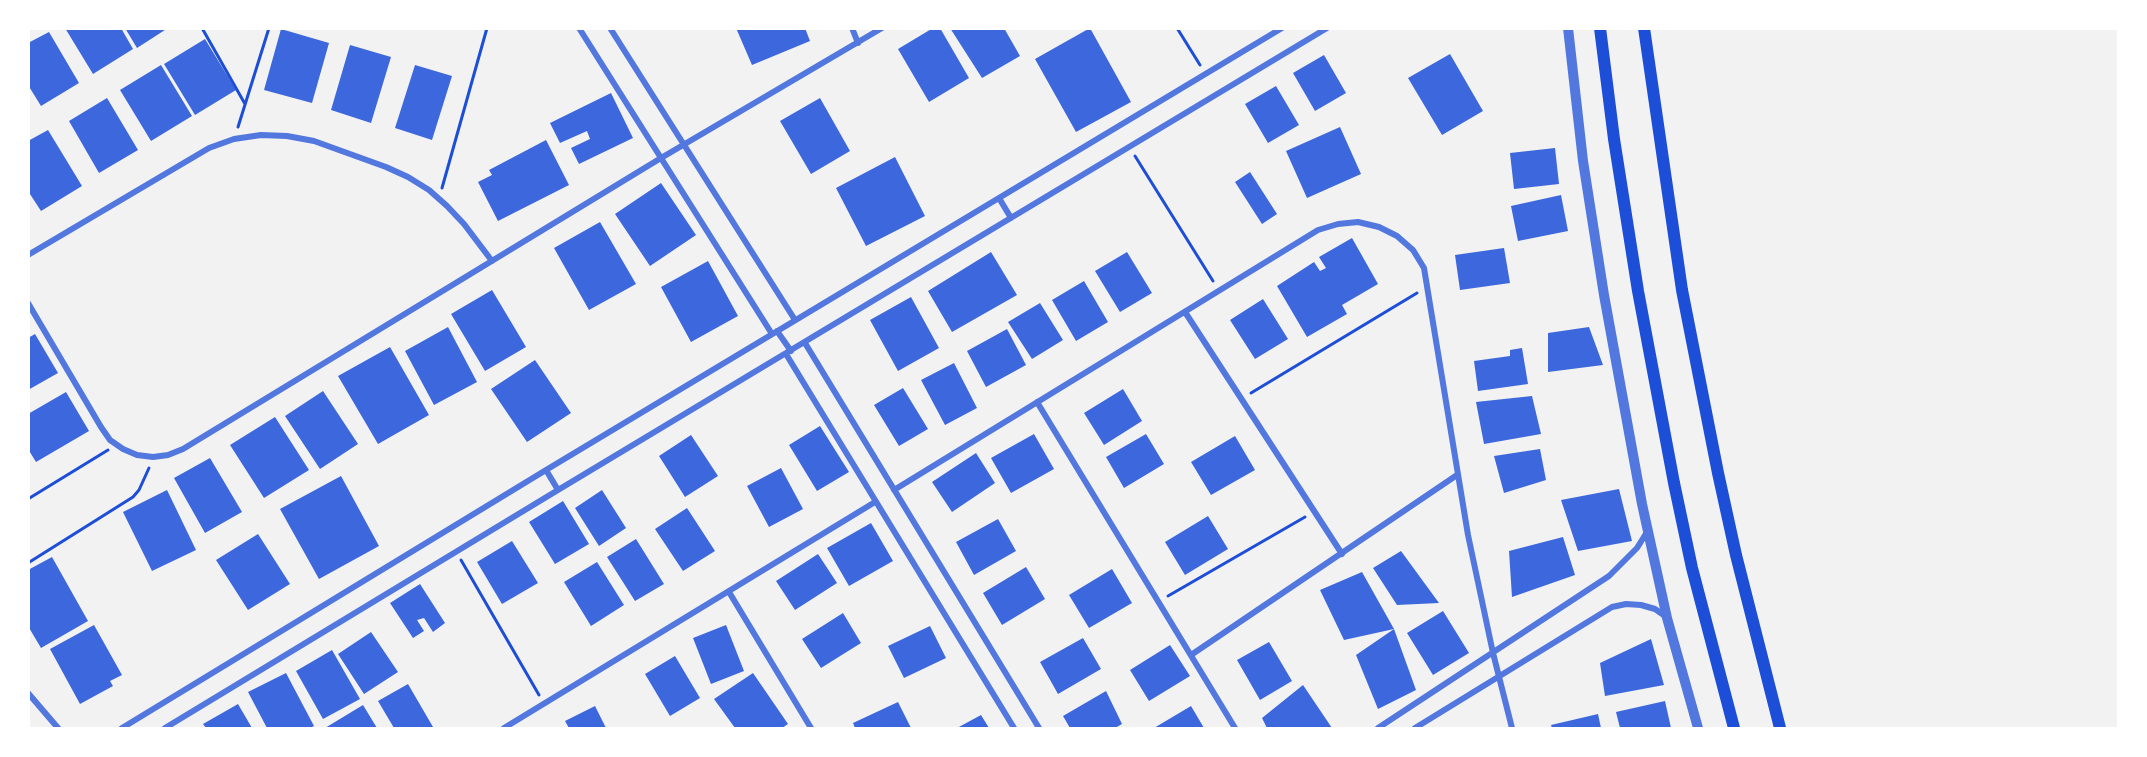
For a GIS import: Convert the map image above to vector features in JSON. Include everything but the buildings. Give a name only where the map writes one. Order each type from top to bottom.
[{"type":"main road","points":[[1600,28],[1636,279],[1680,515],[1699,600],[1734,729]]},
{"type":"main road","points":[[1644,28],[1682,290],[1715,462],[1780,729]]},
{"type":"street","points":[[579,28],[788,353],[875,502],[1014,729]]},
{"type":"street","points":[[610,28],[795,320]]},
{"type":"street","points":[[852,28],[858,43]]},
{"type":"street","points":[[28,303],[110,440],[137,455],[153,457],[168,455],[183,450],[661,158],[882,28]]},
{"type":"street","points":[[122,729],[546,470],[1282,28]]},
{"type":"street","points":[[165,729],[1326,28]]},
{"type":"street","points":[[1568,28],[1583,161],[1600,273],[1648,531],[1667,618],[1698,729]]},
{"type":"street","points":[[28,255],[209,147],[234,139],[261,135],[287,136],[314,141],[408,177],[439,199],[464,224],[492,261]]},
{"type":"street","points":[[999,198],[1011,218]]},
{"type":"street","points":[[894,490],[1318,230],[1338,224],[1359,222],[1379,227],[1397,236],[1413,250],[1424,268],[1457,475],[1493,652],[1512,729]]},
{"type":"street","points":[[1185,312],[1342,554]]},
{"type":"street","points":[[805,343],[1039,729]]},
{"type":"street","points":[[1037,402],[1236,729]]},
{"type":"street","points":[[546,470],[558,490]]},
{"type":"street","points":[[1191,655],[1457,475]]},
{"type":"street","points":[[504,729],[875,502]]},
{"type":"street","points":[[1378,729],[1610,576],[1631,556],[1648,531]]},
{"type":"street","points":[[729,592],[811,729]]},
{"type":"street","points":[[1415,729],[1612,607],[1626,604],[1641,605],[1655,609],[1667,618]]},
{"type":"street","points":[[28,693],[58,729]]},
{"type":"path","points":[[202,28],[245,104]]},
{"type":"path","points":[[234,139],[269,28]]},
{"type":"path","points":[[439,199],[487,28]]},
{"type":"path","points":[[1177,28],[1206,74]]},
{"type":"path","points":[[1129,147],[1219,291]]},
{"type":"path","points":[[1242,399],[1427,287]]},
{"type":"path","points":[[28,499],[117,445]]},
{"type":"path","points":[[28,563],[133,496],[139,490],[153,457]]},
{"type":"path","points":[[1158,602],[1314,511]]},
{"type":"path","points":[[456,552],[544,704]]}]
